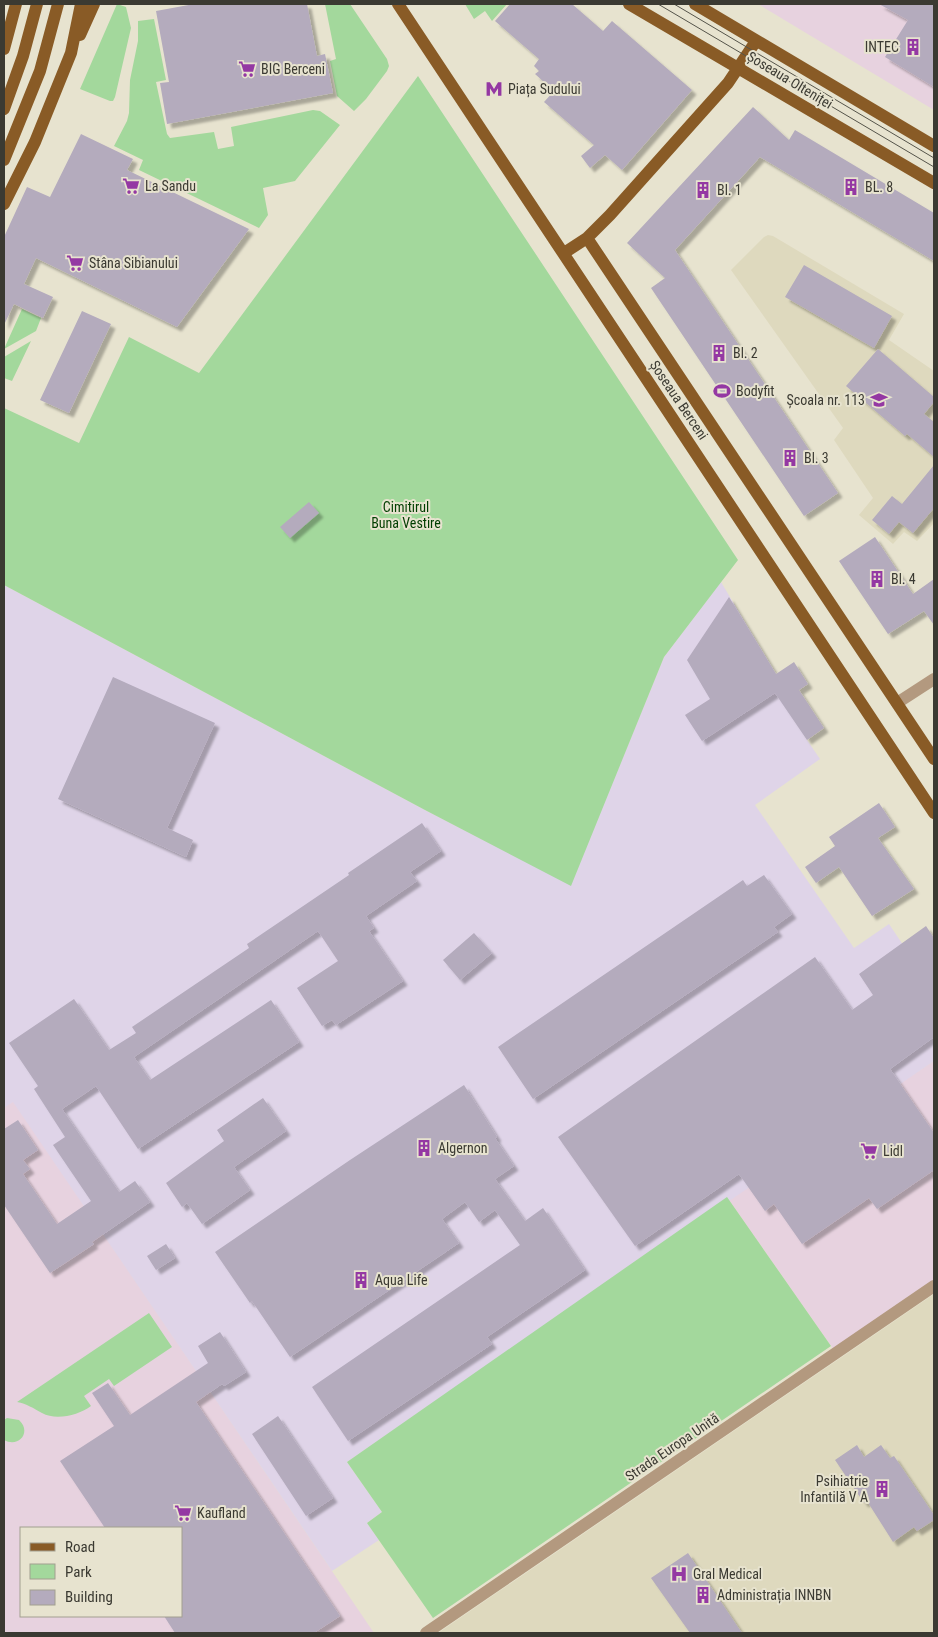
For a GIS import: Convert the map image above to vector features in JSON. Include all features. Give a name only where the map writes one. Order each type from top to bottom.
[{"type":"main road","points":[[4,48],[16,4]]},
{"type":"main road","points":[[4,109],[24,56],[37,4]]},
{"type":"main road","points":[[4,160],[40,71],[58,4]]},
{"type":"main road","points":[[71,53],[81,4]]},
{"type":"main road","points":[[4,204],[35,142],[71,53],[94,4]]},
{"type":"main road","name":"Șoseaua Berceni","points":[[398,4],[934,813]]},
{"type":"main road","name":"Șoseaua Olteniței","points":[[629,4],[934,183]]},
{"type":"main road","name":"Șoseaua Olteniței","points":[[695,4],[934,146]]},
{"type":"main road","points":[[564,253],[587,238],[610,216],[728,83],[756,41]]},
{"type":"main road","name":"Șoseaua Berceni","points":[[587,238],[934,759]]},
{"type":"street","points":[[897,703],[934,679]]},
{"type":"street","name":"Strada Europa Unită","points":[[426,1633],[934,1286]]},
{"type":"shaded area","points":[[758,4],[934,4],[934,110]]},
{"type":"shaded area","name":"Școala nr. 113","points":[[768,235],[773,236],[904,314],[889,340],[934,371],[934,523],[917,541],[904,532],[893,544],[859,515],[873,498],[834,440],[843,428],[731,270]]},
{"type":"shaded area","points":[[721,582],[776,674],[772,676],[807,740],[820,759],[755,805],[854,948],[889,924],[922,973],[913,980],[934,1011],[934,1061],[347,1462],[382,1512],[367,1523],[379,1540],[332,1571],[13,1102],[4,1108],[4,585],[425,810],[571,885],[664,657]]},
{"type":"shaded area","points":[[934,1061],[934,1286],[836,1353],[727,1197]]},
{"type":"shaded area","points":[[13,1101],[374,1633],[4,1633],[4,1108]]},
{"type":"shaded area","points":[[934,1294],[934,1633],[438,1633],[839,1359]]},
{"type":"green space","points":[[117,4],[126,7],[131,28],[115,97],[113,101],[110,101],[80,89]]},
{"type":"green space","points":[[325,4],[350,4],[387,59],[389,66],[366,99],[354,111],[337,96],[330,61],[336,59]]},
{"type":"green space","points":[[465,4],[507,4],[492,21],[485,11],[474,19]]},
{"type":"green space","points":[[154,19],[166,80],[156,82],[167,134],[170,138],[214,132],[218,149],[234,146],[231,127],[313,110],[320,111],[340,125],[295,181],[263,188],[268,215],[259,228],[139,170],[143,160],[114,146],[129,113],[130,80],[138,41],[138,21]]},
{"type":"green space","name":"Cimitirul Buna Vestire","points":[[418,76],[738,560],[664,657],[571,886],[4,585],[4,408],[79,443],[129,337],[199,373]]},
{"type":"green space","points":[[22,309],[41,318],[36,331],[4,349]]},
{"type":"green space","points":[[31,341],[12,381],[4,378],[4,357]]},
{"type":"green space","points":[[727,1197],[831,1346],[433,1618],[367,1523],[382,1512],[347,1462]]},
{"type":"green space","points":[[149,1313],[172,1347],[114,1386],[109,1379],[84,1396],[91,1406],[74,1414],[54,1417],[17,1402]]},
{"type":"green space","points":[[7,1418],[19,1420],[23,1425],[24,1434],[19,1440],[9,1442],[4,1440],[4,1420]]},
{"type":"building","name":"BIG Berceni","points":[[194,4],[307,4],[317,56],[325,54],[333,93],[167,124],[160,83],[169,82],[156,11]]},
{"type":"building","points":[[510,4],[572,4],[603,31],[612,21],[692,90],[622,170],[605,155],[590,168],[581,156],[594,145],[544,102],[554,91],[535,74],[539,71],[534,66],[539,59],[495,21]]},
{"type":"building","name":"INTEC","points":[[879,4],[934,4],[934,87],[885,57],[908,20]]},
{"type":"building","points":[[753,107],[789,140],[795,130],[934,213],[934,261],[760,157],[675,250],[838,493],[804,516],[651,288],[665,278],[627,243]]},
{"type":"building","points":[[81,134],[133,159],[127,170],[249,229],[177,327],[36,258],[24,284],[53,297],[43,318],[14,304],[4,325],[4,237],[27,187],[50,197]]},
{"type":"building","points":[[804,265],[892,316],[874,348],[785,297]]},
{"type":"building","points":[[82,311],[111,324],[69,413],[40,400]]},
{"type":"building","points":[[878,349],[934,397],[934,402],[924,414],[934,422],[934,457],[907,434],[905,436],[846,386]]},
{"type":"building","points":[[934,465],[934,508],[913,533],[899,522],[889,534],[872,520],[892,496],[902,504]]},
{"type":"building","points":[[309,502],[319,513],[290,538],[280,527]]},
{"type":"building","name":"Bl. 4","points":[[875,537],[913,594],[934,579],[934,625],[924,611],[888,634],[839,561]]},
{"type":"building","points":[[729,597],[776,674],[794,662],[808,684],[799,690],[824,728],[807,740],[775,693],[702,741],[685,715],[710,699],[687,660]]},
{"type":"building","points":[[113,677],[215,723],[167,828],[193,840],[186,857],[58,799]]},
{"type":"building","points":[[879,803],[895,827],[878,838],[914,889],[872,916],[839,867],[816,883],[805,867],[835,846],[829,837]]},
{"type":"building","points":[[422,823],[441,851],[410,872],[417,881],[366,916],[374,928],[369,931],[403,981],[336,1025],[332,1020],[322,1026],[297,988],[338,961],[318,931],[134,1057],[150,1080],[271,1000],[299,1042],[138,1149],[96,1086],[62,1109],[119,1192],[135,1181],[150,1202],[92,1242],[94,1244],[50,1273],[4,1205],[4,1129],[18,1120],[38,1150],[23,1160],[30,1169],[23,1174],[57,1224],[91,1201],[53,1145],[65,1137],[34,1089],[38,1086],[9,1043],[74,999],[109,1050],[136,1033],[132,1027],[249,948],[247,944]]},
{"type":"building","points":[[764,875],[792,914],[774,927],[778,932],[533,1099],[498,1047],[743,880],[747,886]]},
{"type":"building","points":[[926,926],[934,938],[934,1037],[890,1069],[934,1133],[934,1170],[877,1209],[869,1198],[802,1244],[774,1204],[765,1211],[739,1174],[635,1246],[558,1137],[815,957],[852,1010],[873,995],[859,974]]},
{"type":"building","points":[[474,933],[492,953],[460,980],[443,960]]},
{"type":"building","points":[[464,1085],[514,1166],[495,1179],[525,1221],[543,1208],[585,1270],[487,1337],[492,1344],[348,1441],[312,1387],[520,1245],[495,1210],[479,1222],[465,1202],[442,1219],[459,1243],[290,1357],[252,1301],[250,1303],[215,1252]]},
{"type":"building","points":[[263,1098],[286,1131],[234,1167],[250,1190],[202,1224],[187,1203],[182,1207],[166,1183],[224,1141],[217,1130]]},
{"type":"building","points":[[166,1244],[175,1258],[156,1270],[147,1256]]},
{"type":"building","name":"Kaufland","points":[[220,1332],[246,1372],[224,1386],[222,1384],[196,1402],[340,1616],[314,1633],[175,1633],[165,1617],[182,1617],[182,1527],[104,1527],[60,1461],[114,1426],[92,1393],[108,1383],[130,1415],[208,1363],[198,1346]]},
{"type":"building","points":[[278,1416],[333,1498],[306,1516],[252,1434]]},
{"type":"building","name":"Psihiatrie Infantilă V A","points":[[857,1445],[864,1457],[881,1445],[890,1458],[894,1456],[934,1515],[934,1520],[917,1531],[914,1527],[893,1542],[867,1501],[864,1503],[835,1460]]},
{"type":"building","name":"Administrația INNBN","points":[[688,1553],[742,1633],[690,1633],[651,1578]]},
{"type":"tram line","points":[[658,4],[934,167]]},
{"type":"tram line","points":[[674,4],[934,158]]},
{"type":"place","name":"INTEC","points":[[913,47]]},
{"type":"place","name":"BIG Berceni","points":[[247,69]]},
{"type":"place","name":"Piața Sudului","points":[[494,89]]},
{"type":"place","name":"La Sandu","points":[[131,186]]},
{"type":"place","name":"BL. 8","points":[[851,187]]},
{"type":"place","name":"Bl. 1","points":[[703,190]]},
{"type":"place","name":"Stâna Sibianului","points":[[75,263]]},
{"type":"place","name":"Bl. 2","points":[[719,353]]},
{"type":"place","name":"Bodyfit","points":[[722,391]]},
{"type":"place","name":"Școala nr. 113","points":[[879,400]]},
{"type":"place","name":"Bl. 3","points":[[790,458]]},
{"type":"place","name":"Bl. 4","points":[[877,579]]},
{"type":"place","name":"Algernon","points":[[424,1148]]},
{"type":"place","name":"Lidl","points":[[869,1151]]},
{"type":"place","name":"Aqua Life","points":[[361,1280]]},
{"type":"place","name":"Psihiatrie Infantilă V A","points":[[882,1489]]},
{"type":"place","name":"Kaufland","points":[[183,1513]]},
{"type":"place","name":"Gral Medical","points":[[679,1574]]},
{"type":"place","name":"Administrația INNBN","points":[[703,1595]]}]
